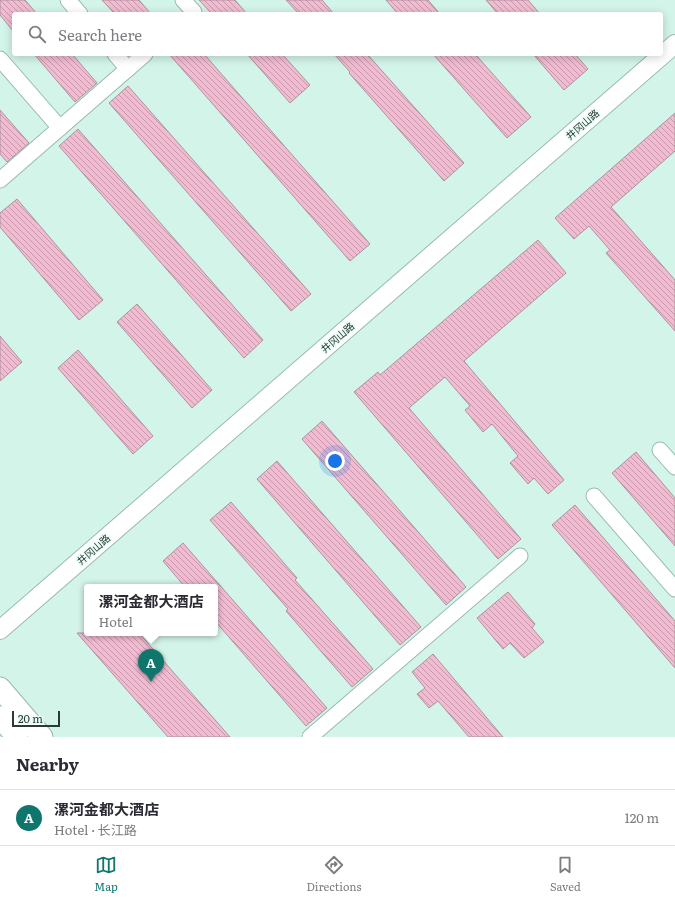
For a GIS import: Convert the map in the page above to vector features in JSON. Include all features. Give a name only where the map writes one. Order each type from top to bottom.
[{"type":"main road","points":[[0,688],[42,737]]},
{"type":"main road","points":[[0,717],[17,737]]},
{"type":"street","points":[[68,0],[78,12]]},
{"type":"street","points":[[183,0],[194,12]]},
{"type":"street","name":"井冈山路","points":[[663,54],[675,44]]},
{"type":"street","points":[[117,56],[128,69]]},
{"type":"street","points":[[0,180],[143,56]]},
{"type":"street","name":"井冈山路","points":[[0,630],[661,56]]},
{"type":"street","points":[[0,59],[60,128]]},
{"type":"street","points":[[660,450],[675,467]]},
{"type":"street","points":[[594,496],[675,589]]},
{"type":"street","points":[[310,737],[520,556]]},
{"type":"street","points":[[0,722],[3,737]]},
{"type":"building","points":[[0,0],[25,0],[35,12],[12,12],[12,30],[0,15]]},
{"type":"building","points":[[102,0],[139,0],[149,12],[113,12]]},
{"type":"building","points":[[199,0],[235,0],[245,12],[210,12]]},
{"type":"building","points":[[286,0],[322,0],[332,12],[297,12]]},
{"type":"building","points":[[386,0],[428,0],[438,12],[396,12]]},
{"type":"building","points":[[486,0],[528,0],[538,12],[496,12]]},
{"type":"building","points":[[36,56],[74,56],[97,83],[75,102]]},
{"type":"building","points":[[171,56],[206,56],[370,244],[350,261]]},
{"type":"building","points":[[249,56],[284,56],[310,85],[290,103]]},
{"type":"building","points":[[336,56],[369,56],[464,163],[444,181],[349,73],[350,72]]},
{"type":"building","points":[[435,56],[477,56],[531,117],[507,138]]},
{"type":"building","points":[[535,56],[577,56],[588,69],[564,90]]},
{"type":"building","points":[[128,86],[311,294],[291,311],[109,103]]},
{"type":"building","points":[[0,110],[29,143],[7,162],[0,154]]},
{"type":"building","points":[[675,113],[675,151],[611,207],[675,280],[675,331],[606,253],[610,250],[589,226],[574,239],[555,218]]},
{"type":"building","points":[[78,129],[263,340],[244,358],[59,146]]},
{"type":"building","points":[[17,199],[103,300],[79,320],[0,227],[0,213]]},
{"type":"building","points":[[538,240],[566,273],[464,361],[564,480],[548,494],[534,478],[528,484],[510,463],[518,456],[492,424],[483,432],[465,410],[470,406],[445,377],[409,408],[521,539],[498,559],[354,392],[378,372],[380,375]]},
{"type":"building","points":[[137,304],[212,390],[192,408],[117,322]]},
{"type":"building","points":[[0,336],[22,362],[0,381]]},
{"type":"building","points":[[78,350],[153,436],[133,454],[58,368]]},
{"type":"building","points":[[322,421],[466,587],[446,605],[302,439]]},
{"type":"building","points":[[636,452],[675,498],[675,546],[612,473]]},
{"type":"building","points":[[277,461],[421,627],[400,645],[257,479]]},
{"type":"building","points":[[231,502],[297,578],[295,580],[373,669],[352,687],[286,611],[288,609],[210,520]]},
{"type":"building","points":[[575,505],[675,621],[675,668],[552,525]]},
{"type":"building","points":[[183,543],[327,708],[306,726],[218,624],[218,584],[182,584],[163,561]]},
{"type":"building","points":[[508,592],[535,624],[532,628],[544,642],[524,658],[510,643],[503,649],[477,618]]},
{"type":"building","points":[[77,633],[84,633],[84,636],[142,636],[230,737],[168,737]]},
{"type":"building","points":[[433,654],[503,737],[469,737],[438,701],[429,708],[417,694],[425,688],[412,672]]},
{"type":"place","name":"漯河金都大酒店","points":[[151,682]]}]
